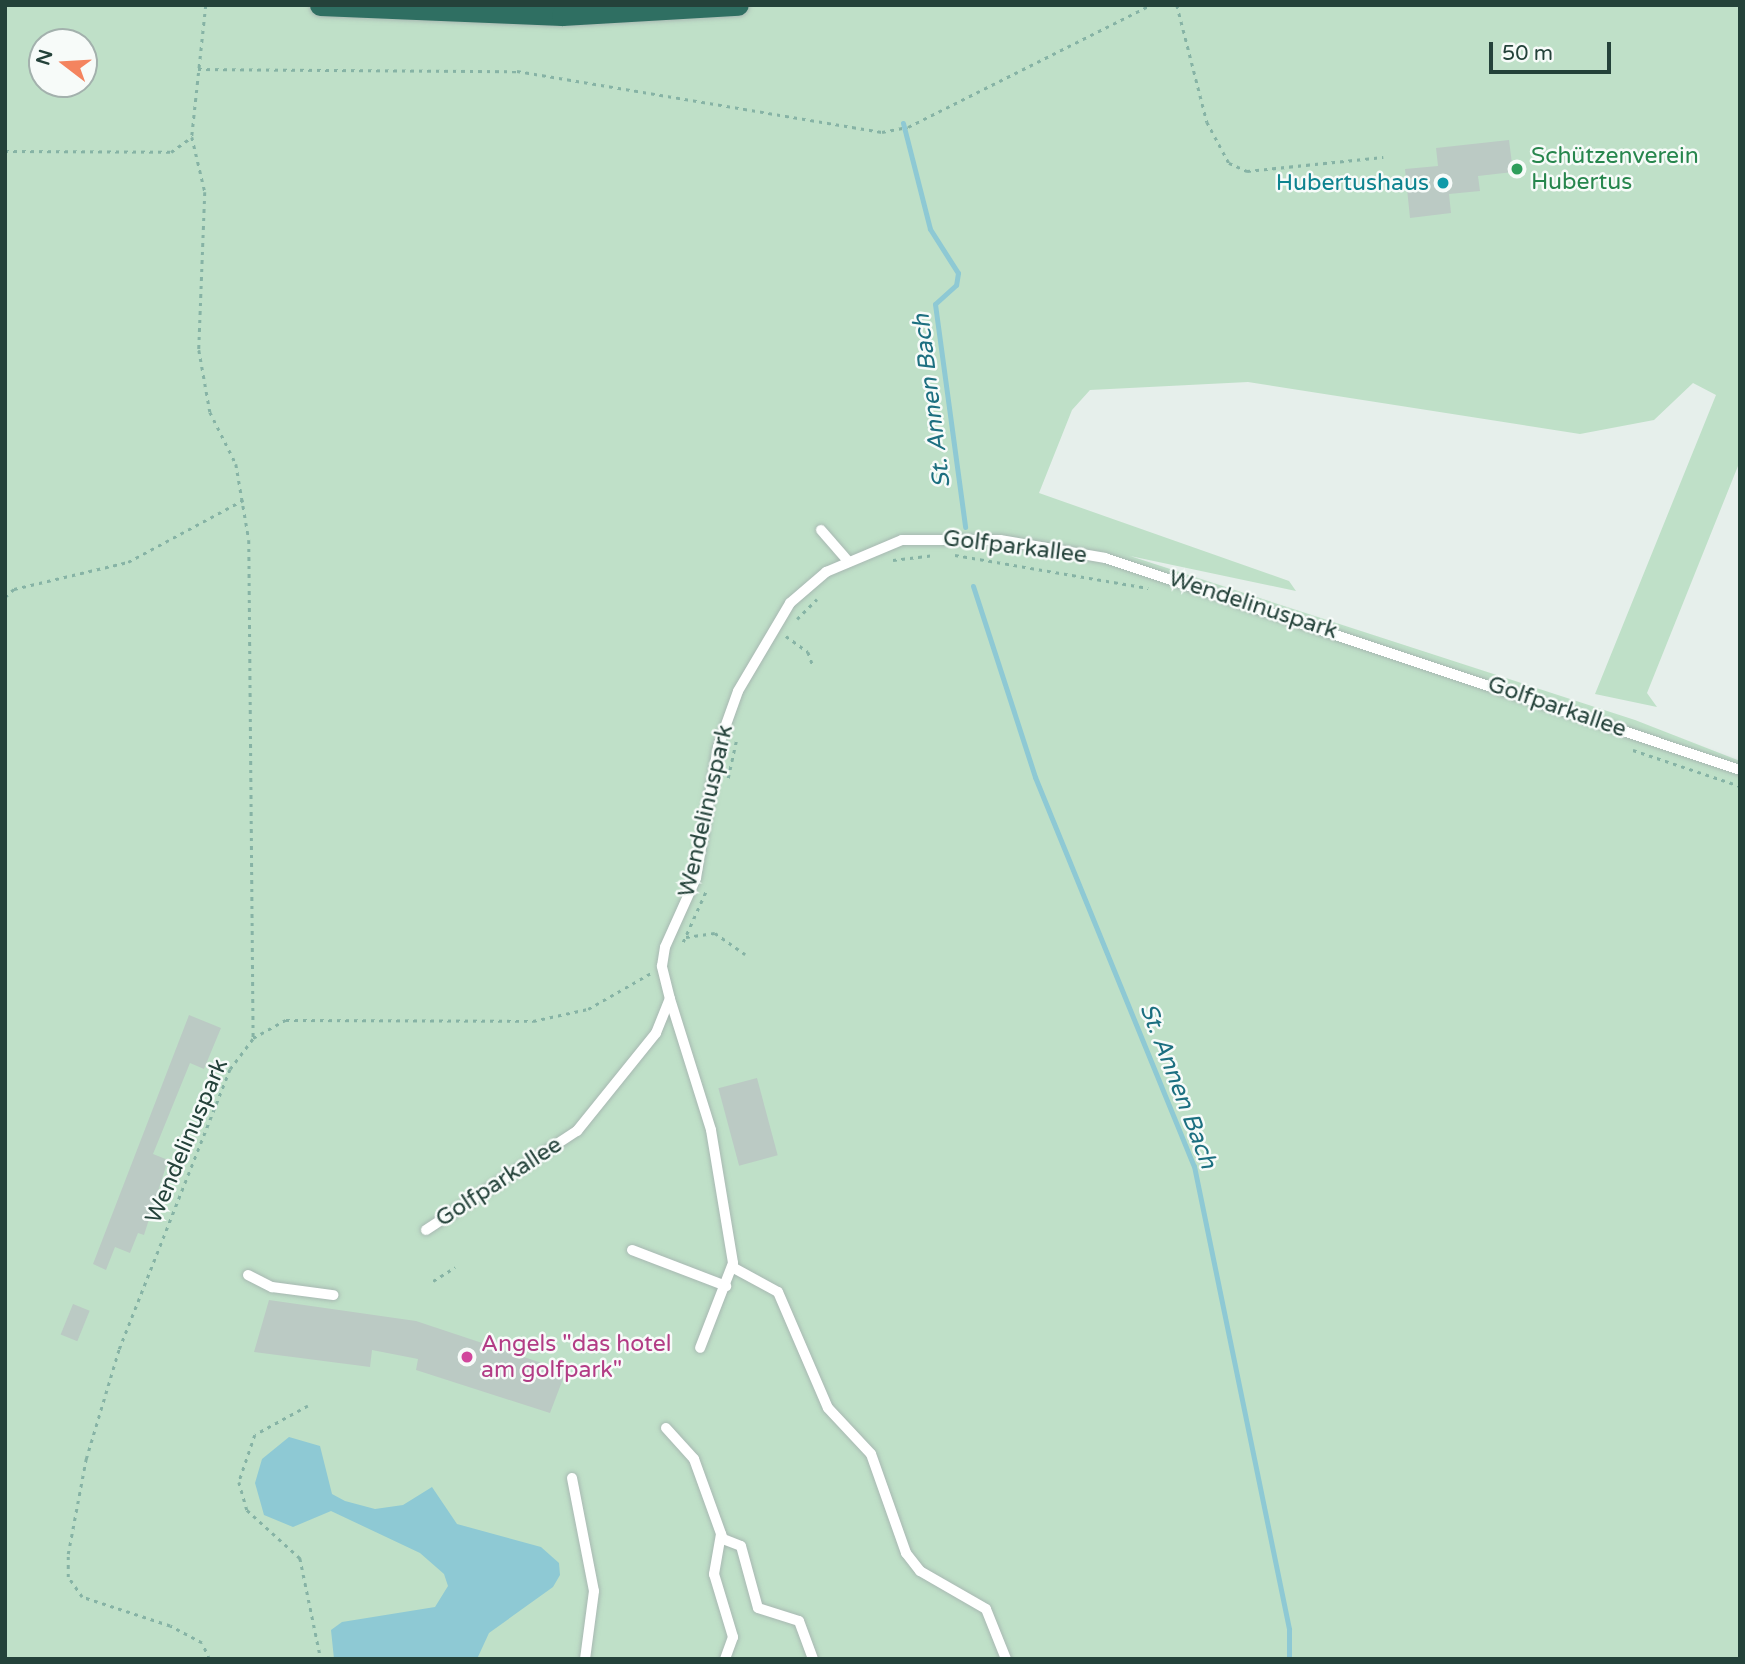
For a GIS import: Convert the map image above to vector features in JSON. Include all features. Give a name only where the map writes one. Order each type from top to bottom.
[{"type":"highway","points":[[320,5],[562,15],[737,5]]},
{"type":"lane","points":[[821,530],[848,561]]},
{"type":"lane","name":"Golfparkallee","points":[[662,966],[696,878],[718,747],[738,691],[790,603],[848,561],[902,540],[940,537],[1105,558],[1740,770]]},
{"type":"lane","points":[[662,966],[711,1130],[732,1267],[700,1348]]},
{"type":"lane","name":"Golfparkallee","points":[[426,1230],[577,1131],[618,1087],[656,1033],[670,999]]},
{"type":"lane","points":[[632,1250],[726,1286]]},
{"type":"lane","points":[[732,1267],[778,1292],[828,1408],[871,1454],[906,1553],[920,1570],[986,1609],[1006,1659]]},
{"type":"lane","points":[[248,1275],[272,1287],[333,1295]]},
{"type":"lane","points":[[666,1428],[694,1459],[721,1534],[714,1574],[733,1637],[725,1659]]},
{"type":"lane","points":[[572,1478],[594,1591],[585,1659]]},
{"type":"lane","points":[[721,1534],[741,1546],[758,1608],[799,1622],[813,1659]]},
{"type":"path","points":[[206,5],[192,137],[205,192],[199,350],[209,412],[236,464],[249,540],[253,1038]]},
{"type":"path","points":[[198,69],[517,71],[859,130],[902,130],[1151,5]]},
{"type":"path","points":[[1177,5],[1207,122],[1229,163],[1247,171],[1383,158]]},
{"type":"path","points":[[5,151],[171,152],[192,137]]},
{"type":"path","points":[[5,597],[15,589],[128,562],[243,500]]},
{"type":"path","name":"Wendelinuspark","points":[[884,562],[947,554],[1001,559],[1153,589]]},
{"type":"path","points":[[780,641],[820,597]]},
{"type":"path","points":[[785,635],[808,652],[813,666]]},
{"type":"path","name":"Wendelinuspark","points":[[726,786],[741,724]]},
{"type":"path","points":[[1624,747],[1740,786]]},
{"type":"path","name":"Wendelinuspark","points":[[209,1659],[202,1643],[170,1626],[82,1597],[68,1577],[68,1554],[86,1459],[119,1349],[230,1069],[253,1038],[286,1020],[533,1021],[588,1009],[662,966],[686,937],[706,887]]},
{"type":"path","points":[[686,937],[715,933],[745,954]]},
{"type":"path","points":[[433,1281],[455,1267]]},
{"type":"path","points":[[308,1406],[255,1435],[239,1482],[247,1510],[300,1558],[321,1659]]},
{"type":"green space","points":[[5,5],[1740,5],[1740,461],[1647,693],[1657,707],[1595,694],[1716,395],[1693,383],[1654,420],[1580,434],[1248,382],[1090,390],[1072,410],[1039,493],[1289,581],[1296,591],[1130,556],[1635,720],[1740,761],[1740,1659],[5,1659]]},
{"type":"water","points":[[289,1437],[320,1446],[332,1494],[345,1501],[375,1509],[403,1505],[432,1487],[457,1524],[541,1547],[559,1563],[560,1575],[553,1587],[489,1633],[477,1659],[334,1659],[331,1630],[342,1622],[435,1607],[448,1586],[444,1574],[420,1553],[331,1511],[293,1527],[264,1515],[255,1483],[262,1459]]},
{"type":"building","name":"Hubertushaus","points":[[1509,140],[1513,172],[1478,176],[1480,191],[1449,194],[1451,213],[1410,218],[1405,169],[1438,166],[1436,148]]},
{"type":"building","points":[[189,1015],[221,1028],[204,1069],[190,1063],[153,1154],[168,1160],[144,1235],[138,1233],[130,1253],[115,1247],[106,1270],[93,1264]]},
{"type":"building","points":[[757,1078],[778,1155],[739,1166],[718,1088]]},
{"type":"building","name":"Angels \"das hotel am golfpark\"","points":[[269,1300],[416,1321],[566,1371],[550,1413],[416,1370],[418,1359],[372,1350],[370,1367],[254,1352]]},
{"type":"building","points":[[73,1304],[90,1311],[77,1341],[61,1335]]},
{"type":"waterway","name":"St. Annen Bach","points":[[903,123],[930,229],[958,273],[956,285],[935,304],[965,527]]},
{"type":"waterway","name":"St. Annen Bach","points":[[973,586],[1035,777],[1194,1166],[1289,1629],[1289,1659]]},
{"type":"place","name":"Schützenverein Hubertus","points":[[1517,169]]},
{"type":"place","name":"Hubertushaus","points":[[1443,183]]},
{"type":"place","name":"Angels \"das hotel am golfpark\"","points":[[467,1357]]}]
